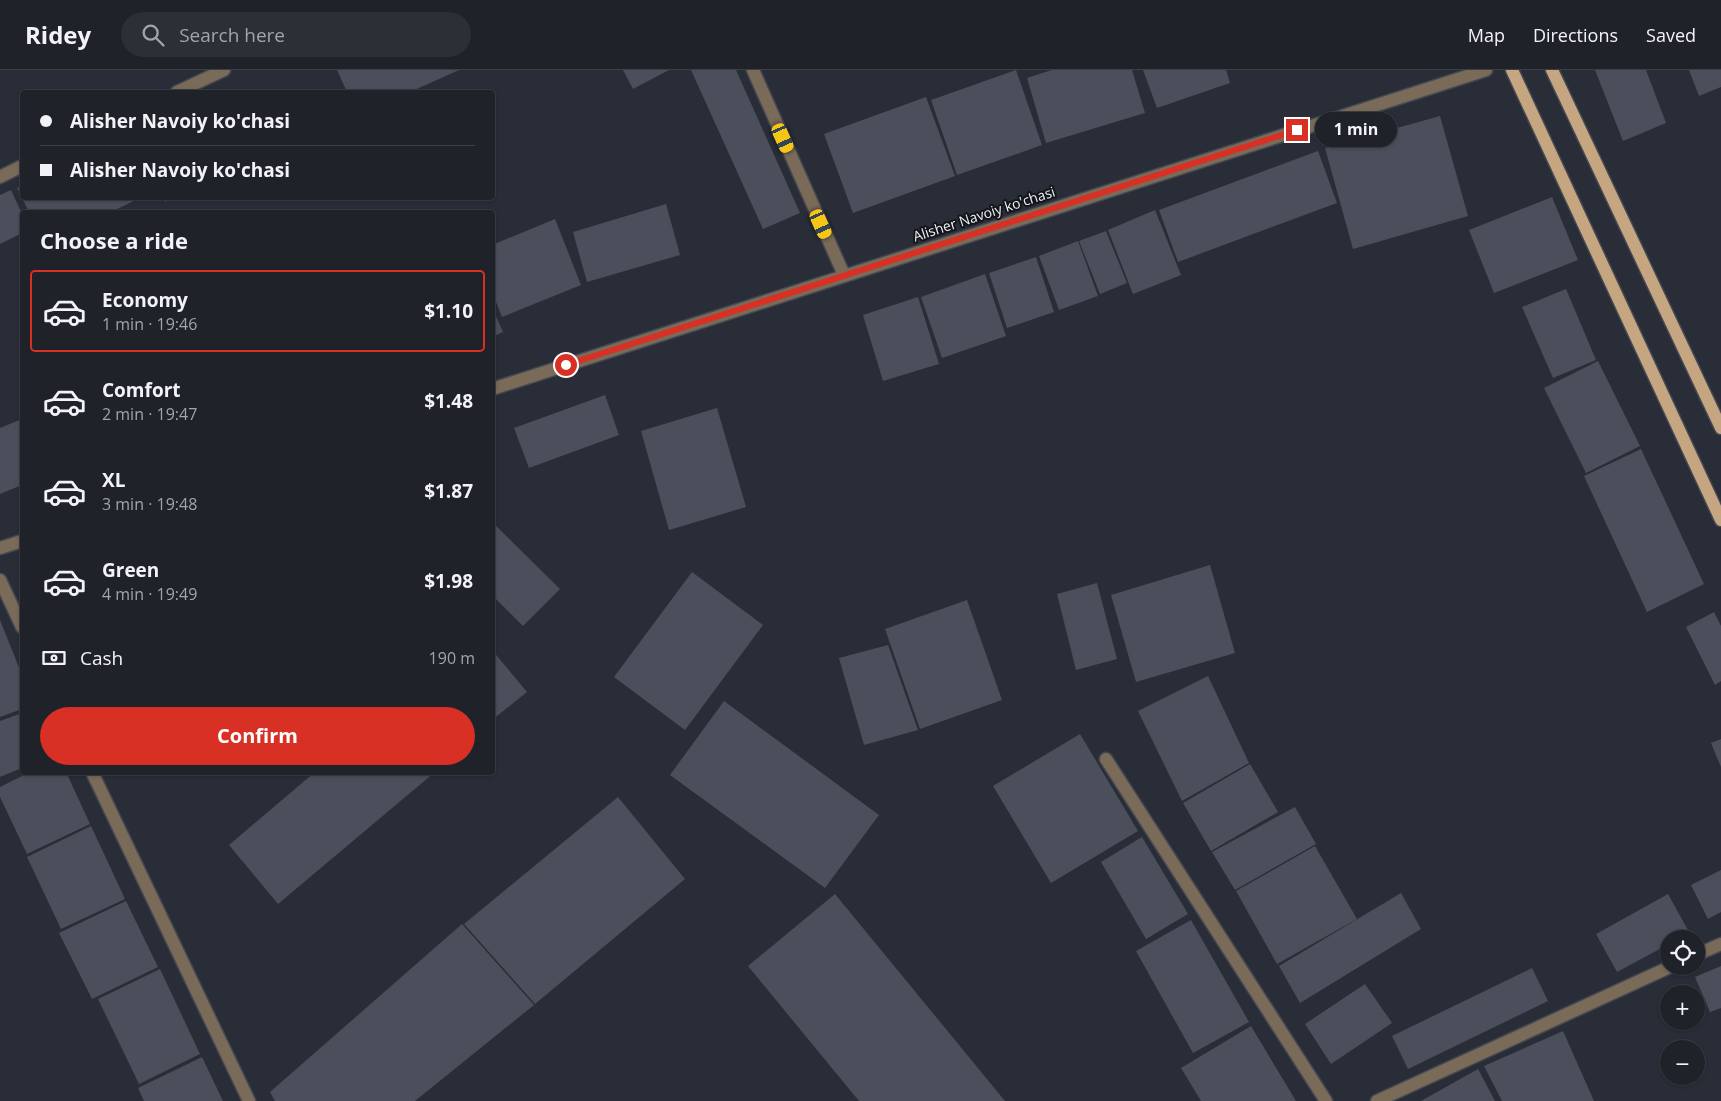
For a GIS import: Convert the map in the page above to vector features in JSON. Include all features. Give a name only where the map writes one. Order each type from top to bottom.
[{"type":"main road","points":[[1512,70],[1721,520]]},
{"type":"main road","points":[[1552,70],[1721,428]]},
{"type":"street","points":[[180,90],[224,70]]},
{"type":"street","points":[[753,70],[844,275]]},
{"type":"street","name":"Alisher Navoiy ko'chasi","points":[[495,388],[1486,70]]},
{"type":"street","points":[[0,177],[20,167]]},
{"type":"street","points":[[0,548],[20,542]]},
{"type":"street","points":[[0,580],[20,623]]},
{"type":"street","points":[[1106,758],[1326,1101]]},
{"type":"street","points":[[93,775],[249,1101]]},
{"type":"street","points":[[1705,951],[1721,944]]},
{"type":"street","points":[[1377,1101],[1660,971]]},
{"type":"building","points":[[337,70],[459,70],[414,90],[346,90]]},
{"type":"building","points":[[623,70],[669,70],[633,89]]},
{"type":"building","points":[[691,70],[736,70],[800,213],[763,229]]},
{"type":"building","points":[[1016,70],[1042,145],[957,175],[931,100]]},
{"type":"building","points":[[1052,70],[1132,70],[1145,113],[1046,143],[1027,78]]},
{"type":"building","points":[[1143,70],[1226,70],[1230,83],[1157,108]]},
{"type":"building","points":[[1595,70],[1646,70],[1666,123],[1623,141]]},
{"type":"building","points":[[1689,70],[1721,70],[1721,87],[1699,96]]},
{"type":"building","points":[[926,97],[955,176],[853,213],[824,134]]},
{"type":"building","points":[[1440,116],[1468,216],[1353,249],[1325,148]]},
{"type":"building","points":[[1318,151],[1337,203],[1178,262],[1159,210]]},
{"type":"building","points":[[11,190],[20,210],[20,234],[0,244],[0,195]]},
{"type":"building","points":[[1552,197],[1578,260],[1494,293],[1469,230]]},
{"type":"building","points":[[23,200],[136,200],[115,210],[28,210]]},
{"type":"building","points":[[666,204],[680,255],[587,282],[573,232]]},
{"type":"building","points":[[1155,210],[1181,275],[1133,294],[1108,230]]},
{"type":"building","points":[[555,219],[581,285],[502,317],[495,300],[495,244]]},
{"type":"building","points":[[1106,231],[1127,283],[1100,294],[1079,241]]},
{"type":"building","points":[[1078,241],[1098,296],[1059,310],[1039,256]]},
{"type":"building","points":[[1036,257],[1054,312],[1007,328],[989,273]]},
{"type":"building","points":[[985,274],[1006,336],[942,358],[921,297]]},
{"type":"building","points":[[1566,289],[1596,360],[1553,378],[1522,307]]},
{"type":"building","points":[[918,297],[939,364],[883,381],[863,315]]},
{"type":"building","points":[[495,314],[503,332],[495,336]]},
{"type":"building","points":[[1598,361],[1640,446],[1586,473],[1544,388]]},
{"type":"building","points":[[605,395],[619,435],[529,468],[514,428]]},
{"type":"building","points":[[717,408],[746,507],[669,530],[641,431]]},
{"type":"building","points":[[20,420],[20,486],[0,494],[0,428]]},
{"type":"building","points":[[1641,449],[1704,584],[1647,612],[1584,476]]},
{"type":"building","points":[[495,525],[560,589],[523,626],[495,598]]},
{"type":"building","points":[[1210,565],[1235,653],[1136,682],[1111,595]]},
{"type":"building","points":[[692,572],[763,625],[685,730],[614,677]]},
{"type":"building","points":[[1097,583],[1117,659],[1076,670],[1057,594]]},
{"type":"building","points":[[967,600],[1002,700],[920,729],[885,629]]},
{"type":"building","points":[[1714,612],[1721,626],[1721,681],[1715,685],[1686,627]]},
{"type":"building","points":[[0,620],[20,670],[20,710],[0,717]]},
{"type":"building","points":[[888,645],[918,730],[864,745],[839,658]]},
{"type":"building","points":[[495,654],[527,692],[495,718]]},
{"type":"building","points":[[1208,676],[1249,763],[1182,801],[1138,711]]},
{"type":"building","points":[[724,701],[879,815],[825,888],[670,775]]},
{"type":"building","points":[[20,714],[20,769],[0,777],[0,721]]},
{"type":"building","points":[[1080,734],[1138,831],[1051,883],[993,786]]},
{"type":"building","points":[[1721,739],[1721,767],[1711,743]]},
{"type":"building","points":[[1250,764],[1278,812],[1211,851],[1183,803]]},
{"type":"building","points":[[24,775],[67,775],[90,824],[27,854],[0,797],[0,787]]},
{"type":"building","points":[[311,775],[431,775],[278,904],[229,845]]},
{"type":"building","points":[[618,797],[685,879],[535,1004],[464,924]]},
{"type":"building","points":[[1295,807],[1316,844],[1235,890],[1212,852]]},
{"type":"building","points":[[91,826],[125,899],[61,929],[27,857]]},
{"type":"building","points":[[1142,837],[1188,914],[1146,939],[1101,862]]},
{"type":"building","points":[[1315,846],[1357,919],[1277,964],[1236,891]]},
{"type":"building","points":[[1721,870],[1721,912],[1708,919],[1691,885]]},
{"type":"building","points":[[1401,893],[1421,929],[1300,1003],[1279,966]]},
{"type":"building","points":[[835,894],[1005,1101],[859,1101],[748,966]]},
{"type":"building","points":[[1668,894],[1688,930],[1660,930],[1660,949],[1617,972],[1596,934]]},
{"type":"building","points":[[126,901],[158,967],[92,999],[59,933]]},
{"type":"building","points":[[1191,920],[1249,1022],[1193,1053],[1136,951]]},
{"type":"building","points":[[462,924],[534,1005],[415,1101],[275,1101],[270,1092]]},
{"type":"building","points":[[1721,966],[1721,1008],[1710,1012],[1705,1000],[1705,985],[1698,985],[1695,977],[1705,975],[1705,973]]},
{"type":"building","points":[[1532,968],[1548,1001],[1408,1069],[1392,1036]]},
{"type":"building","points":[[160,969],[200,1054],[139,1084],[98,999]]},
{"type":"building","points":[[1365,984],[1392,1023],[1331,1064],[1305,1024]]},
{"type":"building","points":[[1251,1026],[1296,1101],[1201,1101],[1181,1068]]},
{"type":"building","points":[[1563,1031],[1594,1101],[1502,1101],[1484,1066]]},
{"type":"building","points":[[202,1057],[223,1101],[144,1101],[138,1088]]},
{"type":"building","points":[[1478,1069],[1495,1101],[1421,1101]]},
{"type":"route","points":[[566,365],[1297,130]]}]
